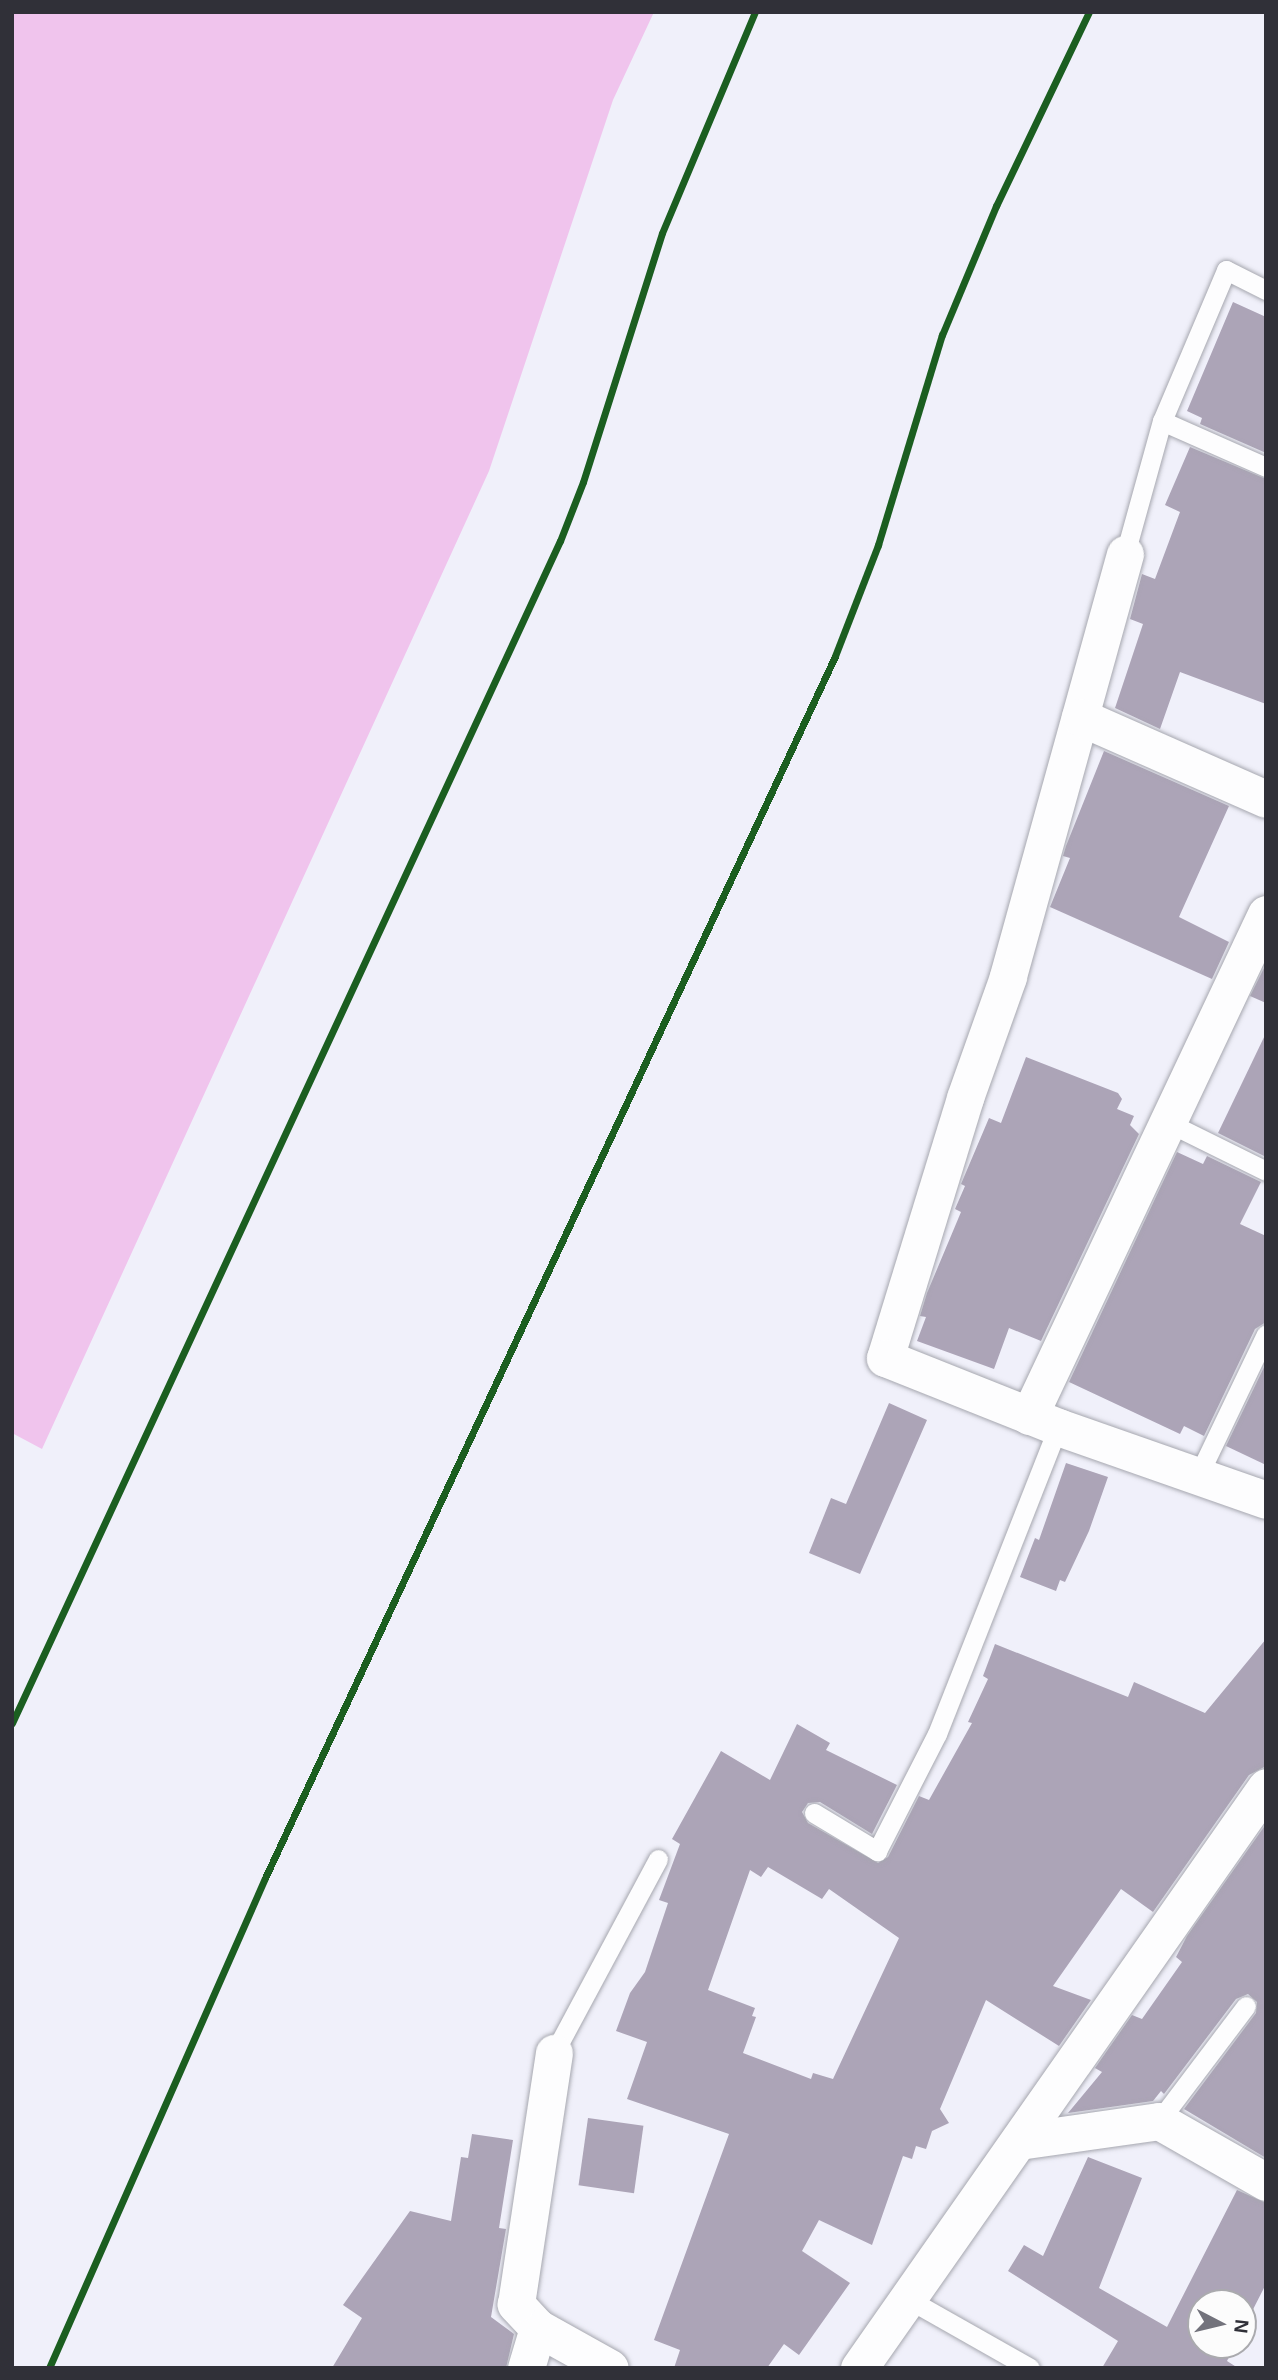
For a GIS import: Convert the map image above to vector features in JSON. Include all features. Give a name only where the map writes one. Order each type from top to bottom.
[{"type":"street","points":[[1125,554],[1008,977],[965,1098],[885,1358],[1043,1421],[1266,1500]]},
{"type":"street","points":[[1080,718],[1266,799]]},
{"type":"street","points":[[1043,1421],[1167,1122],[1266,914]]},
{"type":"street","points":[[859,2368],[1266,1787]]},
{"type":"street","points":[[554,2053],[516,2304],[538,2328],[610,2368]]},
{"type":"street","points":[[1019,2141],[1160,2121],[1266,2182]]},
{"type":"street","points":[[526,2368],[538,2328]]},
{"type":"lane","points":[[1125,554],[1162,421],[1226,270],[1266,290]]},
{"type":"lane","points":[[1162,421],[1266,467]]},
{"type":"lane","points":[[1167,1122],[1266,1171]]},
{"type":"lane","points":[[1198,1476],[1266,1334]]},
{"type":"lane","points":[[814,1813],[877,1851],[937,1734],[1043,1421]]},
{"type":"lane","points":[[554,2053],[658,1858]]},
{"type":"lane","points":[[1160,2121],[1246,2006]]},
{"type":"lane","points":[[908,2299],[1030,2368]]},
{"type":"shaded area","points":[[12,12],[654,12],[613,100],[489,471],[42,1449],[12,1433]]},
{"type":"building","points":[[1233,302],[1266,317],[1266,453],[1200,424],[1202,418],[1187,411]]},
{"type":"building","points":[[1190,447],[1266,479],[1266,704],[1180,672],[1160,729],[1115,708],[1143,624],[1130,619],[1142,574],[1155,579],[1180,512],[1165,505]]},
{"type":"building","points":[[1104,751],[1229,806],[1179,917],[1229,942],[1212,979],[1050,907],[1070,858],[1063,856],[1066,846]]},
{"type":"building","points":[[1266,964],[1266,1003],[1250,996]]},
{"type":"building","points":[[1266,1033],[1266,1157],[1218,1133]]},
{"type":"building","points":[[1026,1057],[1118,1093],[1122,1099],[1117,1109],[1134,1116],[1130,1125],[1139,1134],[1041,1341],[1009,1328],[994,1369],[917,1341],[926,1317],[920,1316],[927,1293],[961,1212],[955,1209],[965,1186],[961,1184],[989,1118],[1001,1123]]},
{"type":"building","points":[[1177,1152],[1203,1164],[1207,1156],[1261,1182],[1240,1224],[1266,1236],[1266,1322],[1255,1329],[1204,1436],[1184,1426],[1180,1434],[1069,1382]]},
{"type":"building","points":[[1266,1363],[1266,1465],[1226,1446]]},
{"type":"building","points":[[889,1403],[927,1420],[860,1574],[809,1553],[831,1498],[846,1504]]},
{"type":"building","points":[[1066,1463],[1108,1477],[1089,1531],[1065,1582],[1060,1580],[1056,1591],[1020,1577],[1035,1538],[1039,1540]]},
{"type":"building","points":[[1266,1639],[1266,1766],[1249,1775],[1153,1912],[1121,1889],[1053,1986],[1091,2000],[1059,2046],[986,2000],[940,2109],[949,2123],[932,2131],[926,2149],[916,2146],[912,2159],[903,2156],[872,2245],[819,2220],[802,2251],[850,2283],[799,2355],[784,2344],[767,2368],[674,2368],[680,2350],[654,2340],[729,2134],[627,2099],[647,2042],[616,2031],[630,1993],[645,1972],[668,1903],[659,1900],[680,1844],[672,1839],[721,1751],[770,1780],[797,1724],[830,1743],[826,1750],[897,1785],[872,1834],[820,1802],[808,1803],[802,1812],[808,1823],[878,1863],[888,1857],[919,1796],[929,1800],[972,1723],[968,1722],[988,1679],[983,1676],[995,1644],[1128,1697],[1134,1682],[1205,1713]],"holes":[[[768,1867],[822,1899],[829,1889],[899,1938],[833,2079],[813,2073],[811,2079],[743,2053],[756,2017],[752,2016],[755,2008],[708,1990],[750,1870],[761,1877]]]},
{"type":"building","points":[[1266,1824],[1266,2158],[1184,2109],[1256,2013],[1257,2002],[1248,1994],[1236,1999],[1164,2094],[1161,2091],[1153,2101],[1068,2113],[1102,2072],[1095,2068],[1132,2015],[1142,2019],[1182,1962],[1176,1957],[1187,1936]]},
{"type":"building","points":[[588,2118],[643,2126],[634,2193],[579,2185]]},
{"type":"building","points":[[472,2134],[513,2140],[499,2228],[506,2229],[491,2317],[514,2334],[506,2368],[332,2368],[362,2318],[343,2305],[410,2211],[451,2221],[461,2157],[468,2158]]},
{"type":"building","points":[[1088,2157],[1142,2178],[1099,2288],[1167,2327],[1237,2190],[1266,2203],[1266,2284],[1257,2302],[1257,2289],[1187,2289],[1187,2359],[1228,2359],[1227,2361],[1238,2368],[1102,2368],[1118,2341],[1008,2271],[1024,2245],[1043,2256]]},
{"type":"cycle path","points":[[12,1723],[560,541],[583,482],[662,233],[755,12]]},
{"type":"cycle path","points":[[49,2368],[265,1878],[835,656],[878,545],[942,335],[996,206],[1089,12]]}]
